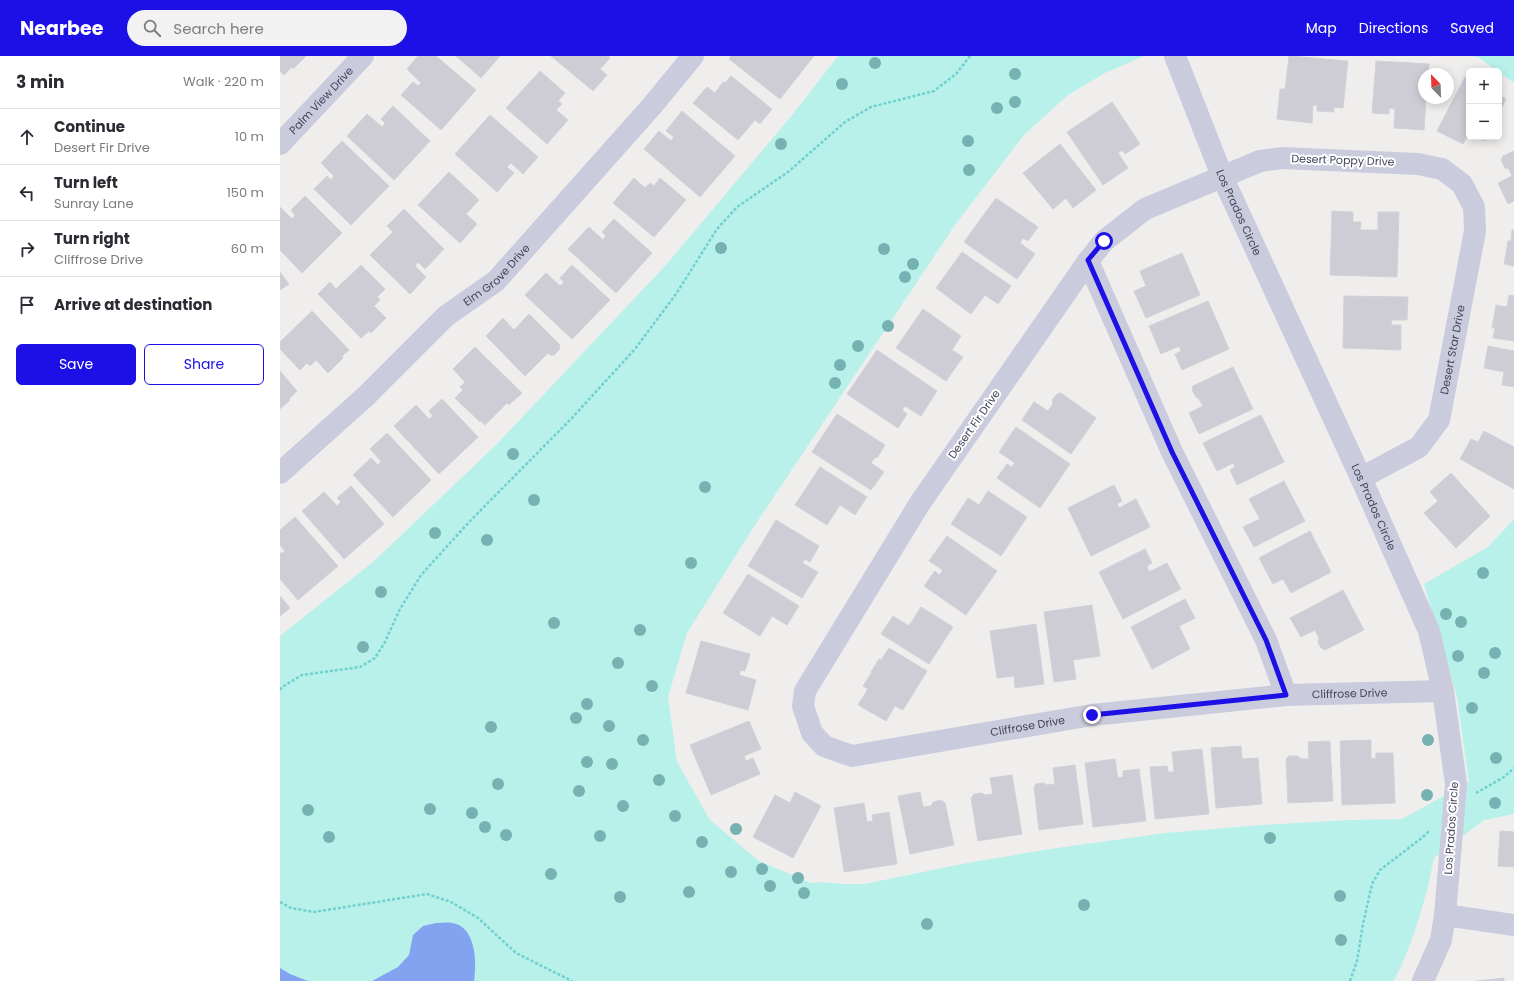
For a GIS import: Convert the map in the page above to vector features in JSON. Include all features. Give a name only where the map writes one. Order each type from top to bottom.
[{"type":"street","name":"Palm View Drive","points":[[280,144],[363,56]]},
{"type":"street","name":"Elm Grove Drive","points":[[280,473],[366,396],[446,316],[496,282],[651,107],[693,56]]},
{"type":"street","name":"Los Prados Circle","points":[[1175,56],[1222,176],[1361,478],[1429,631],[1443,691],[1456,784],[1445,915],[1441,940],[1424,981]]},
{"type":"street","name":"Desert Poppy Drive","points":[[1222,176],[1260,161],[1282,158],[1418,164],[1442,169],[1462,184]]},
{"type":"street","name":"Desert Fir Drive","points":[[812,733],[803,706],[805,690],[920,503],[1088,260],[1104,241],[1144,209],[1222,176]]},
{"type":"street","name":"Desert Star Drive","points":[[1361,478],[1420,447],[1439,420],[1475,231],[1474,207],[1462,184]]},
{"type":"street","points":[[1088,260],[1172,452],[1266,640],[1286,695]]},
{"type":"street","name":"Cliffrose Drive","points":[[812,733],[824,746],[852,756],[1092,715],[1286,695],[1443,691]]},
{"type":"street","points":[[1445,915],[1514,925]]},
{"type":"path","points":[[280,690],[282,687],[302,675],[360,667],[375,658],[385,642],[400,609],[421,575],[471,520],[571,419],[635,349],[676,294],[717,229],[737,207],[788,172],[845,122],[871,107],[934,91],[956,74],[970,56]]},
{"type":"path","points":[[1350,981],[1357,961],[1372,884],[1380,870],[1423,837],[1454,806],[1504,777],[1514,768]]},
{"type":"path","points":[[280,902],[291,908],[314,912],[427,894],[452,902],[478,918],[516,953],[572,981]]},
{"type":"shaded area","points":[[838,56],[1144,56],[1105,73],[1068,95],[1024,135],[955,225],[753,528],[687,633],[668,697],[677,762],[710,820],[759,861],[811,883],[864,884],[962,864],[1050,849],[1165,833],[1261,825],[1350,820],[1402,819],[1469,782],[1457,697],[1424,584],[1488,547],[1514,519],[1514,814],[1484,820],[1434,858],[1418,921],[1401,967],[1394,981],[280,981],[280,636],[373,562],[496,445],[665,266],[793,114]]},
{"type":"shaded area","points":[[1469,56],[1514,56],[1514,83],[1502,74],[1502,68],[1493,68],[1478,57]]},
{"type":"water","points":[[436,923],[452,923],[460,926],[466,931],[473,946],[475,956],[474,981],[372,981],[398,967],[409,955],[413,935],[423,926]]},
{"type":"water","points":[[280,968],[290,974],[308,981],[280,981]]},
{"type":"building","points":[[280,56],[306,56],[293,69],[292,67],[284,75],[280,71]]},
{"type":"building","points":[[418,56],[436,56],[476,90],[441,130],[401,95],[413,82],[418,86],[421,83],[407,69]]},
{"type":"building","points":[[456,56],[500,56],[481,78]]},
{"type":"building","points":[[551,56],[608,56],[610,58],[600,69],[607,75],[593,91]]},
{"type":"building","points":[[731,56],[814,56],[780,99],[729,59]]},
{"type":"building","points":[[1289,56],[1348,61],[1343,108],[1334,107],[1334,112],[1317,111],[1317,105],[1313,105],[1312,123],[1277,119],[1280,89],[1285,89]]},
{"type":"building","points":[[1376,61],[1429,64],[1429,68],[1418,68],[1418,104],[1426,104],[1424,130],[1394,128],[1395,109],[1389,108],[1389,114],[1372,113]]},
{"type":"building","points":[[540,71],[565,93],[558,101],[562,104],[556,110],[568,120],[547,144],[506,108]]},
{"type":"building","points":[[731,76],[772,109],[760,124],[755,120],[738,140],[693,103],[707,87],[715,93],[723,82],[725,83]]},
{"type":"building","points":[[1466,78],[1466,138],[1463,144],[1437,131],[1451,104],[1454,104],[1454,98]]},
{"type":"building","points":[[1502,97],[1506,99],[1502,107]]},
{"type":"building","points":[[1112,102],[1140,144],[1125,154],[1122,150],[1118,153],[1128,168],[1103,185],[1067,132]]},
{"type":"building","points":[[393,106],[430,141],[394,180],[347,136],[367,114],[382,127],[385,123],[381,119]]},
{"type":"building","points":[[682,111],[735,156],[700,197],[644,149],[659,131],[671,141],[674,137],[666,131]]},
{"type":"building","points":[[490,115],[538,157],[523,174],[511,163],[507,167],[514,173],[497,192],[455,154]]},
{"type":"building","points":[[342,141],[389,186],[351,225],[314,189],[327,176],[331,180],[334,176],[321,163]]},
{"type":"building","points":[[1060,144],[1096,190],[1073,208],[1066,198],[1053,209],[1023,173]]},
{"type":"building","points":[[1514,151],[1514,201],[1508,204],[1498,183],[1512,176],[1509,169],[1505,168],[1501,160],[1503,156]]},
{"type":"building","points":[[449,172],[479,200],[466,214],[477,224],[460,243],[418,205]]},
{"type":"building","points":[[634,178],[645,188],[650,183],[654,186],[660,178],[686,200],[654,237],[613,203]]},
{"type":"building","points":[[305,196],[342,233],[302,273],[280,250],[280,207],[292,219],[295,215],[291,210]]},
{"type":"building","points":[[996,198],[1038,227],[1028,241],[1023,238],[1020,243],[1035,254],[1017,279],[964,242]]},
{"type":"building","points":[[404,209],[444,249],[425,269],[418,262],[415,266],[426,277],[410,294],[370,255],[393,232],[387,226]]},
{"type":"building","points":[[1332,211],[1353,212],[1353,222],[1361,222],[1360,230],[1378,230],[1378,212],[1399,212],[1397,277],[1330,275]]},
{"type":"building","points":[[614,219],[652,253],[616,293],[568,249],[589,227],[603,240],[606,236],[602,232]]},
{"type":"building","points":[[1512,230],[1514,230],[1514,266],[1504,264],[1508,241],[1511,241]]},
{"type":"building","points":[[962,252],[1011,286],[998,304],[985,295],[971,314],[936,288]]},
{"type":"building","points":[[1182,253],[1200,295],[1146,318],[1134,291],[1146,286],[1140,271]]},
{"type":"building","points":[[361,265],[385,289],[377,297],[380,300],[374,306],[386,318],[371,333],[369,331],[361,338],[318,294],[330,282],[336,289]]},
{"type":"building","points":[[572,265],[610,300],[572,339],[525,295],[546,273],[560,286],[564,282],[560,278]]},
{"type":"building","points":[[280,272],[289,284],[280,290]]},
{"type":"building","points":[[1509,295],[1514,296],[1514,341],[1493,338],[1495,328],[1492,328],[1496,305],[1507,307]]},
{"type":"building","points":[[1344,296],[1408,297],[1407,320],[1392,320],[1391,325],[1401,325],[1401,350],[1343,348]]},
{"type":"building","points":[[1208,301],[1229,349],[1182,370],[1175,354],[1181,351],[1179,346],[1161,354],[1149,326]]},
{"type":"building","points":[[923,309],[961,336],[952,350],[963,357],[946,381],[896,348]]},
{"type":"building","points":[[312,311],[349,350],[328,373],[316,360],[310,366],[307,363],[300,370],[280,349],[280,342]]},
{"type":"building","points":[[529,314],[560,345],[559,350],[554,355],[550,355],[548,353],[525,376],[486,336],[503,318],[514,330]]},
{"type":"building","points":[[1488,346],[1514,351],[1514,387],[1502,385],[1504,372],[1484,368]]},
{"type":"building","points":[[475,347],[522,393],[509,405],[507,403],[485,425],[455,398],[463,390],[460,387],[465,382],[453,369]]},
{"type":"building","points":[[877,350],[937,391],[921,416],[905,406],[902,410],[907,414],[898,428],[847,394]]},
{"type":"building","points":[[1233,367],[1253,409],[1199,434],[1189,413],[1203,406],[1192,390],[1193,386]]},
{"type":"building","points":[[280,371],[297,391],[280,409]]},
{"type":"building","points":[[1061,393],[1096,418],[1071,454],[1022,420],[1034,402],[1048,411],[1053,404],[1052,400],[1057,394]]},
{"type":"building","points":[[442,399],[478,437],[439,474],[394,426],[416,405],[429,419],[433,416],[429,411]]},
{"type":"building","points":[[837,414],[885,445],[877,458],[875,457],[871,463],[884,472],[871,490],[812,452]]},
{"type":"building","points":[[1261,415],[1284,462],[1237,485],[1230,470],[1235,467],[1233,463],[1217,471],[1203,443]]},
{"type":"building","points":[[1016,427],[1070,464],[1040,508],[997,478],[1007,464],[1012,467],[1015,463],[999,452]]},
{"type":"building","points":[[1484,431],[1514,447],[1514,489],[1460,459],[1471,439],[1478,442]]},
{"type":"building","points":[[387,433],[431,480],[393,517],[353,475],[371,458],[378,465],[381,461],[370,449]]},
{"type":"building","points":[[820,467],[867,497],[855,515],[840,505],[827,525],[795,505]]},
{"type":"building","points":[[1451,473],[1490,516],[1456,548],[1424,513],[1438,501],[1430,492]]},
{"type":"building","points":[[1284,481],[1305,521],[1254,547],[1243,527],[1260,519],[1249,499]]},
{"type":"building","points":[[1114,485],[1122,501],[1117,504],[1119,508],[1136,499],[1150,527],[1091,556],[1068,508]]},
{"type":"building","points":[[351,486],[384,524],[344,559],[302,511],[324,492],[337,506],[341,502],[337,498]]},
{"type":"building","points":[[988,491],[1027,517],[1001,556],[951,524],[968,498],[979,505]]},
{"type":"building","points":[[295,517],[338,566],[298,600],[280,579],[280,552],[281,554],[285,551],[280,545],[280,530]]},
{"type":"building","points":[[776,520],[819,546],[810,562],[805,559],[802,563],[818,572],[802,598],[748,566]]},
{"type":"building","points":[[1310,531],[1331,572],[1291,593],[1283,579],[1273,584],[1259,558]]},
{"type":"building","points":[[947,536],[997,571],[966,615],[924,586],[935,571],[939,575],[943,570],[929,561]]},
{"type":"building","points":[[1145,549],[1152,563],[1147,566],[1149,572],[1167,563],[1181,589],[1123,619],[1099,572]]},
{"type":"building","points":[[748,574],[799,606],[787,625],[772,616],[760,636],[723,613]]},
{"type":"building","points":[[1343,590],[1364,630],[1325,650],[1321,648],[1318,642],[1319,638],[1315,630],[1301,637],[1290,618]]},
{"type":"building","points":[[280,596],[290,608],[280,616]]},
{"type":"building","points":[[1185,599],[1195,618],[1179,626],[1190,649],[1152,669],[1131,627]]},
{"type":"building","points":[[1092,605],[1100,656],[1073,660],[1076,679],[1054,682],[1044,612]]},
{"type":"building","points":[[921,607],[953,627],[929,664],[881,634],[893,616],[909,626]]},
{"type":"building","points":[[1036,624],[1044,684],[1015,688],[1014,676],[997,678],[990,631]]},
{"type":"building","points":[[701,641],[750,654],[745,671],[741,670],[739,675],[756,680],[748,710],[686,693]]},
{"type":"building","points":[[889,648],[927,671],[903,710],[895,706],[886,721],[858,705],[868,689],[863,686],[879,659],[881,660]]},
{"type":"building","points":[[749,721],[761,749],[744,756],[746,761],[753,758],[760,774],[711,795],[690,745]]},
{"type":"building","points":[[1371,740],[1371,759],[1376,758],[1376,753],[1393,753],[1395,803],[1342,805],[1340,741]]},
{"type":"building","points":[[1330,741],[1333,801],[1288,803],[1286,759],[1289,756],[1298,756],[1301,759],[1309,759],[1308,742]]},
{"type":"building","points":[[1241,746],[1242,759],[1258,758],[1262,804],[1216,808],[1211,748]]},
{"type":"building","points":[[1202,749],[1209,814],[1155,819],[1150,767],[1167,766],[1168,772],[1174,772],[1172,752]]},
{"type":"building","points":[[1115,759],[1118,778],[1123,777],[1123,771],[1139,769],[1146,821],[1093,827],[1085,763]]},
{"type":"building","points":[[1075,765],[1083,824],[1039,830],[1034,787],[1036,784],[1043,783],[1047,785],[1055,784],[1053,768]]},
{"type":"building","points":[[1012,775],[1022,834],[978,841],[971,798],[974,794],[993,794],[990,778]]},
{"type":"building","points":[[795,792],[821,806],[793,858],[753,837],[775,795],[790,803]]},
{"type":"building","points":[[920,792],[923,807],[931,806],[933,802],[941,800],[945,803],[954,845],[910,854],[898,796]]},
{"type":"building","points":[[864,803],[867,822],[873,821],[872,815],[889,812],[897,864],[844,872],[834,808]]},
{"type":"building","points":[[1500,831],[1514,832],[1514,867],[1498,866]]},
{"type":"building","points":[[1504,978],[1504,981],[1476,981]]},
{"type":"route","points":[[1092,715],[1286,695],[1266,640],[1172,452],[1088,260],[1104,241]]}]
